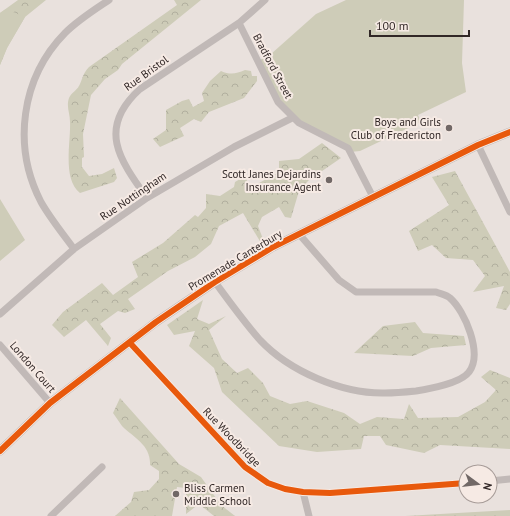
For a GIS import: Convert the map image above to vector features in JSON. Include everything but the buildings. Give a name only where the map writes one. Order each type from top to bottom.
[{"type":"street","points":[[74,249],[42,203],[35,189],[27,162],[24,143],[26,109],[38,73],[52,48],[72,27],[109,0]]},
{"type":"street","name":"Rue Bristol","points":[[147,198],[126,166],[117,145],[118,122],[126,102],[140,89],[239,23],[265,0]]},
{"type":"street","name":"Bradford Street","points":[[239,23],[278,102],[292,118],[348,148],[373,197]]},
{"type":"street","name":"Rue Nottingham","points":[[0,314],[74,249],[147,198],[234,147],[292,118]]},
{"type":"street","name":"Promenade Canterbury","points":[[0,451],[50,403],[215,282],[273,247],[478,145],[510,132]]},
{"type":"street","points":[[478,145],[510,212]]},
{"type":"street","points":[[215,282],[260,340],[291,364],[323,382],[362,391],[384,394],[420,390],[438,386],[461,379],[469,372],[475,361],[475,349],[462,313],[448,296],[436,292],[356,292],[339,280],[299,234]]},
{"type":"street","name":"Rue Woodbridge","points":[[130,343],[245,467],[268,483],[285,489],[302,492],[330,492],[458,484]]},
{"type":"street","name":"London Court","points":[[0,345],[50,403]]},
{"type":"street","points":[[51,516],[102,467]]},
{"type":"street","points":[[498,480],[510,479]]},
{"type":"street","points":[[302,492],[309,516]]},
{"type":"green space","points":[[18,0],[46,0],[25,17],[7,48],[0,65],[0,13]]},
{"type":"green space","points":[[174,0],[201,0],[122,64],[118,70],[105,79],[91,95],[83,134],[84,157],[82,158],[82,167],[89,176],[102,174],[114,168],[117,178],[114,182],[80,193],[74,187],[69,170],[69,98],[78,87],[89,67],[177,5]]},
{"type":"green space","points":[[346,0],[464,0],[462,63],[466,92],[418,115],[421,122],[360,151],[350,152],[292,118],[256,62],[271,54],[316,14]]},
{"type":"green space","points":[[6,9],[25,17],[7,48],[0,65],[0,13]]},
{"type":"green space","points":[[245,70],[251,71],[252,76],[257,76],[257,81],[244,98],[209,112],[201,122],[194,119],[180,128],[184,136],[160,147],[153,139],[166,130],[166,110],[182,101],[189,99],[193,107],[204,101],[202,93],[210,81],[221,71],[233,74]]},
{"type":"green space","points":[[322,143],[341,158],[309,180],[299,191],[291,218],[285,217],[279,207],[262,217],[258,226],[263,239],[261,243],[243,213],[219,226],[211,244],[195,257],[168,271],[128,299],[135,309],[125,313],[118,311],[100,324],[111,338],[108,346],[86,320],[64,337],[52,325],[63,312],[102,283],[113,295],[138,277],[132,262],[163,243],[195,215],[198,217],[206,208],[206,194],[220,196],[234,187],[235,182],[245,176],[250,188],[279,172],[279,161],[299,159]]},
{"type":"green space","points":[[455,171],[510,272],[510,304],[506,310],[496,308],[504,286],[473,292],[485,276],[473,260],[446,258],[432,245],[418,251],[409,231],[449,205],[432,177]]},
{"type":"green space","points":[[0,199],[25,240],[0,261]]},
{"type":"green space","points":[[203,300],[197,319],[209,324],[226,316],[209,330],[222,359],[237,373],[248,368],[263,383],[270,396],[290,404],[307,401],[344,413],[360,424],[377,417],[404,419],[409,404],[418,418],[458,417],[485,402],[496,390],[481,377],[490,370],[510,378],[510,449],[440,445],[424,453],[386,445],[380,436],[364,436],[361,449],[317,452],[279,446],[222,392],[214,368],[189,346],[195,331],[174,335],[167,325]]},
{"type":"green space","points":[[415,322],[423,333],[464,336],[466,345],[431,348],[413,356],[354,353],[383,326]]},
{"type":"green space","points":[[120,398],[179,464],[201,477],[221,505],[235,516],[214,516],[199,504],[186,514],[186,488],[177,487],[172,516],[115,516],[131,502],[134,492],[149,490],[159,479],[159,471],[150,465],[150,458],[145,447],[122,426],[113,413]]},
{"type":"green space","points":[[510,510],[510,516],[405,516]]},
{"type":"cycle path","points":[[0,451],[50,403],[156,322],[215,282],[273,247],[478,145],[510,132]]},
{"type":"cycle path","points":[[130,343],[245,467],[268,483],[285,489],[303,492],[330,493],[458,484]]},
{"type":"place","name":"Boys and Girls Club of Fredericton","points":[[449,128]]},
{"type":"place","name":"Scott Janes Dejardins Insurance Agent","points":[[329,180]]},
{"type":"place","name":"Bliss Carmen Middle School","points":[[176,494]]}]
